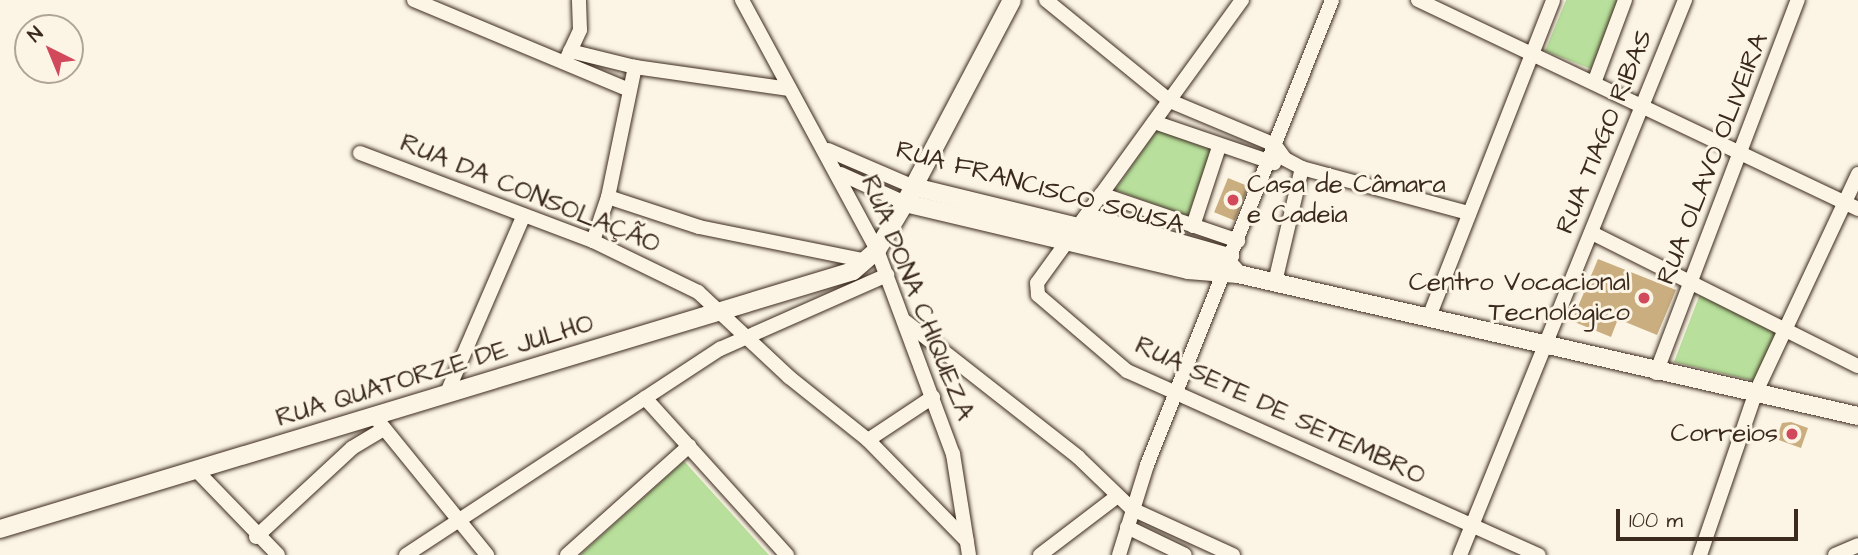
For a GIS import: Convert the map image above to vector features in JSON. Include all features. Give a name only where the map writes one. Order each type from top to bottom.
[{"type":"street","points":[[414,0],[567,58],[629,90]]},
{"type":"street","points":[[567,58],[580,30],[579,0]]},
{"type":"street","name":"RUA DONA CHIQUEZA","points":[[743,0],[789,89],[841,174],[872,256],[887,275],[953,454],[968,548]]},
{"type":"street","points":[[608,197],[699,227],[872,256],[910,195],[1012,0]]},
{"type":"street","points":[[1046,0],[1170,101],[1275,145],[1285,159],[1302,168],[1469,212]]},
{"type":"street","name":"RUA SETE DE SETEMBRO","points":[[1242,0],[1037,283],[1038,295],[1113,362],[1176,394],[1539,555]]},
{"type":"street","points":[[1119,555],[1132,509],[1176,394],[1231,268],[1238,241],[1332,0]]},
{"type":"street","points":[[1418,0],[1530,56],[1594,83],[1851,205]]},
{"type":"street","points":[[1429,317],[1553,0]]},
{"type":"street","points":[[1594,83],[1625,0]]},
{"type":"street","name":"RUA TIAGO RIBAS","points":[[1460,555],[1685,0]]},
{"type":"street","name":"RUA OLAVO OLIVEIRA","points":[[1656,373],[1743,153],[1798,0]]},
{"type":"street","points":[[567,58],[789,89]]},
{"type":"street","points":[[593,241],[608,197],[635,67]]},
{"type":"street","points":[[1154,122],[1267,165],[1285,159]]},
{"type":"street","points":[[1193,226],[1219,147]]},
{"type":"street","name":"RUA FRANCISCO SOUSA","points":[[828,150],[910,195]]},
{"type":"street","name":"RUA DA CONSOLAÇÃO","points":[[360,153],[522,219],[593,241],[698,292],[747,334],[789,377],[868,440],[968,548]]},
{"type":"street","points":[[1275,282],[1302,168]]},
{"type":"street","name":"RUA FRANCISCO SOUSA","points":[[841,174],[910,195],[996,216],[1078,228],[1275,282],[1656,373],[1858,416]]},
{"type":"street","points":[[1700,555],[1755,394],[1786,328],[1851,205],[1858,174]]},
{"type":"street","points":[[1101,194],[1238,241]]},
{"type":"street","points":[[446,395],[522,219]]},
{"type":"street","name":"RUA FRANCISCO SOUSA","points":[[1078,228],[1146,253],[1190,264],[1231,268]]},
{"type":"street","points":[[1592,233],[1858,366]]},
{"type":"street","name":"RUA QUATORZE DE JULHO","points":[[0,529],[196,470],[380,423],[446,395],[837,278],[872,256]]},
{"type":"street","points":[[406,555],[747,334],[887,275]]},
{"type":"street","points":[[905,321],[1078,457],[1116,497],[1132,509],[1233,555]]},
{"type":"street","points":[[868,440],[933,397]]},
{"type":"street","points":[[645,398],[787,555]]},
{"type":"street","points":[[256,537],[380,423],[457,522],[487,555]]},
{"type":"street","points":[[567,555],[690,446]]},
{"type":"street","points":[[196,470],[256,537],[278,555]]},
{"type":"street","points":[[1049,553],[1116,497]]},
{"type":"street","points":[[1127,527],[1185,555]]},
{"type":"street","points":[[1835,555],[1858,545]]},
{"type":"green space","points":[[1566,0],[1618,0],[1591,69],[1545,51]]},
{"type":"green space","points":[[1157,130],[1211,150],[1188,216],[1115,190]]},
{"type":"green space","points":[[1700,294],[1777,333],[1755,381],[1674,362]]},
{"type":"green space","points":[[684,461],[769,555],[580,555]]},
{"type":"building","name":"Casa de Câmara e Cadeia","points":[[1228,178],[1248,186],[1235,221],[1214,212]]},
{"type":"building","name":"Centro Vocacional Tecnológico","points":[[1598,259],[1676,290],[1657,335],[1618,319],[1611,337],[1572,321]]},
{"type":"building","name":"Correios","points":[[1791,422],[1808,428],[1801,448],[1776,439],[1782,423]]},
{"type":"place","name":"Casa de Câmara e Cadeia","points":[[1233,200]]},
{"type":"place","name":"Centro Vocacional Tecnológico","points":[[1644,298]]},
{"type":"place","name":"Correios","points":[[1792,434]]}]
